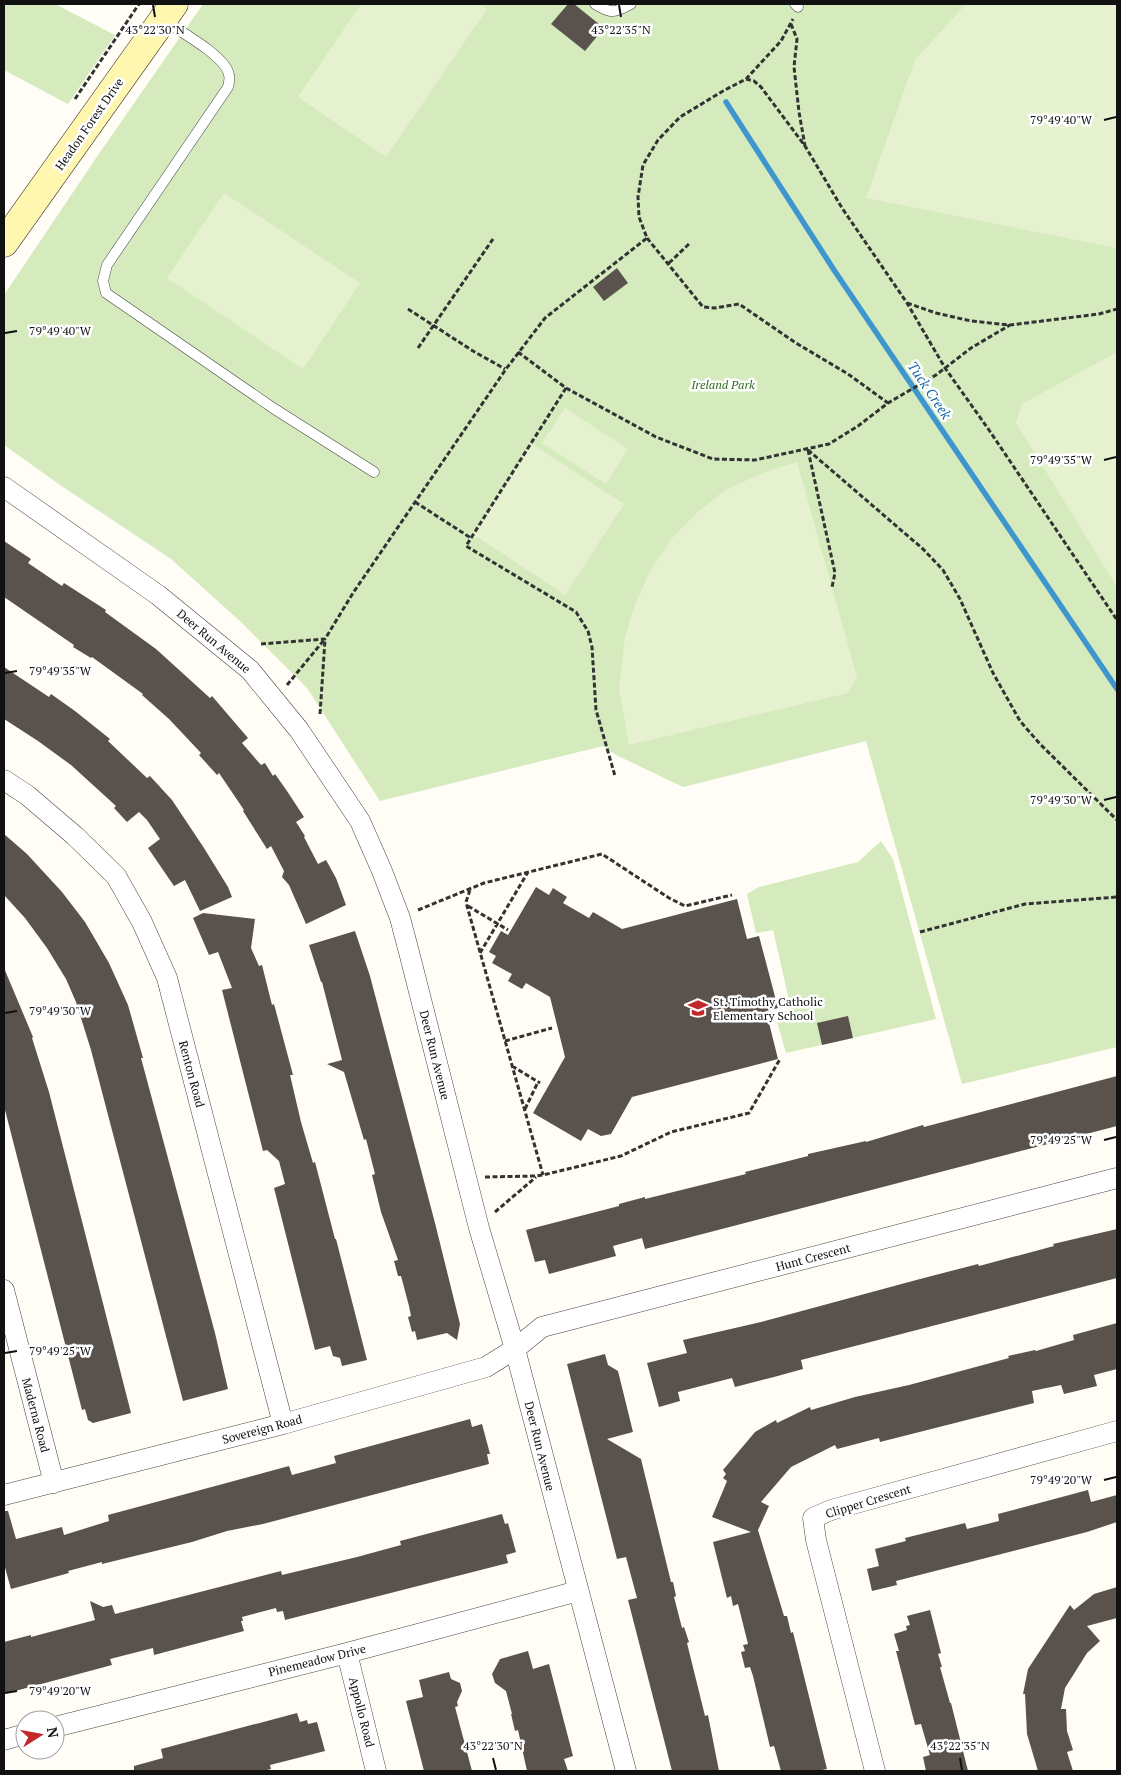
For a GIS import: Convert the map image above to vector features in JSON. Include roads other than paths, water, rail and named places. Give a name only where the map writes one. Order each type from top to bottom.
[{"type":"street","name":"Headon Forest Drive","points":[[4,243],[168,12]]},
{"type":"street","name":"Deer Run Avenue","points":[[4,486],[158,595],[250,670],[299,730],[360,821],[400,918],[479,1228],[515,1349],[626,1771]]},
{"type":"street","name":"Renton Road","points":[[4,780],[27,796],[75,836],[116,876],[142,922],[167,978],[283,1424]]},
{"type":"street","name":"Hunt Crescent","points":[[515,1349],[542,1327],[1117,1178]]},
{"type":"street","name":"Maderna Road","points":[[4,1290],[54,1483]]},
{"type":"street","name":"Sovereign Road","points":[[4,1495],[283,1424],[486,1367],[515,1349]]},
{"type":"street","name":"Clipper Crescent","points":[[875,1771],[816,1540],[813,1518],[831,1510],[1117,1431]]},
{"type":"street","name":"Pinemeadow Drive","points":[[65,1724],[347,1653],[578,1591]]},
{"type":"street","name":"Appollo Road","points":[[347,1653],[376,1771]]},
{"type":"lane","points":[[595,4],[608,12],[618,11],[632,4]]},
{"type":"lane","points":[[168,12],[224,64],[229,74],[228,87],[107,265],[103,281],[106,293],[273,408],[374,472]]},
{"type":"waterway","name":"Tuck Creek","points":[[726,102],[834,270],[1117,689]]},
{"type":"place","name":"St. Timothy Catholic Elementary School","points":[[698,1008]]},
{"type":"park label","name":"Ireland Park","points":[[723,384]]}]
